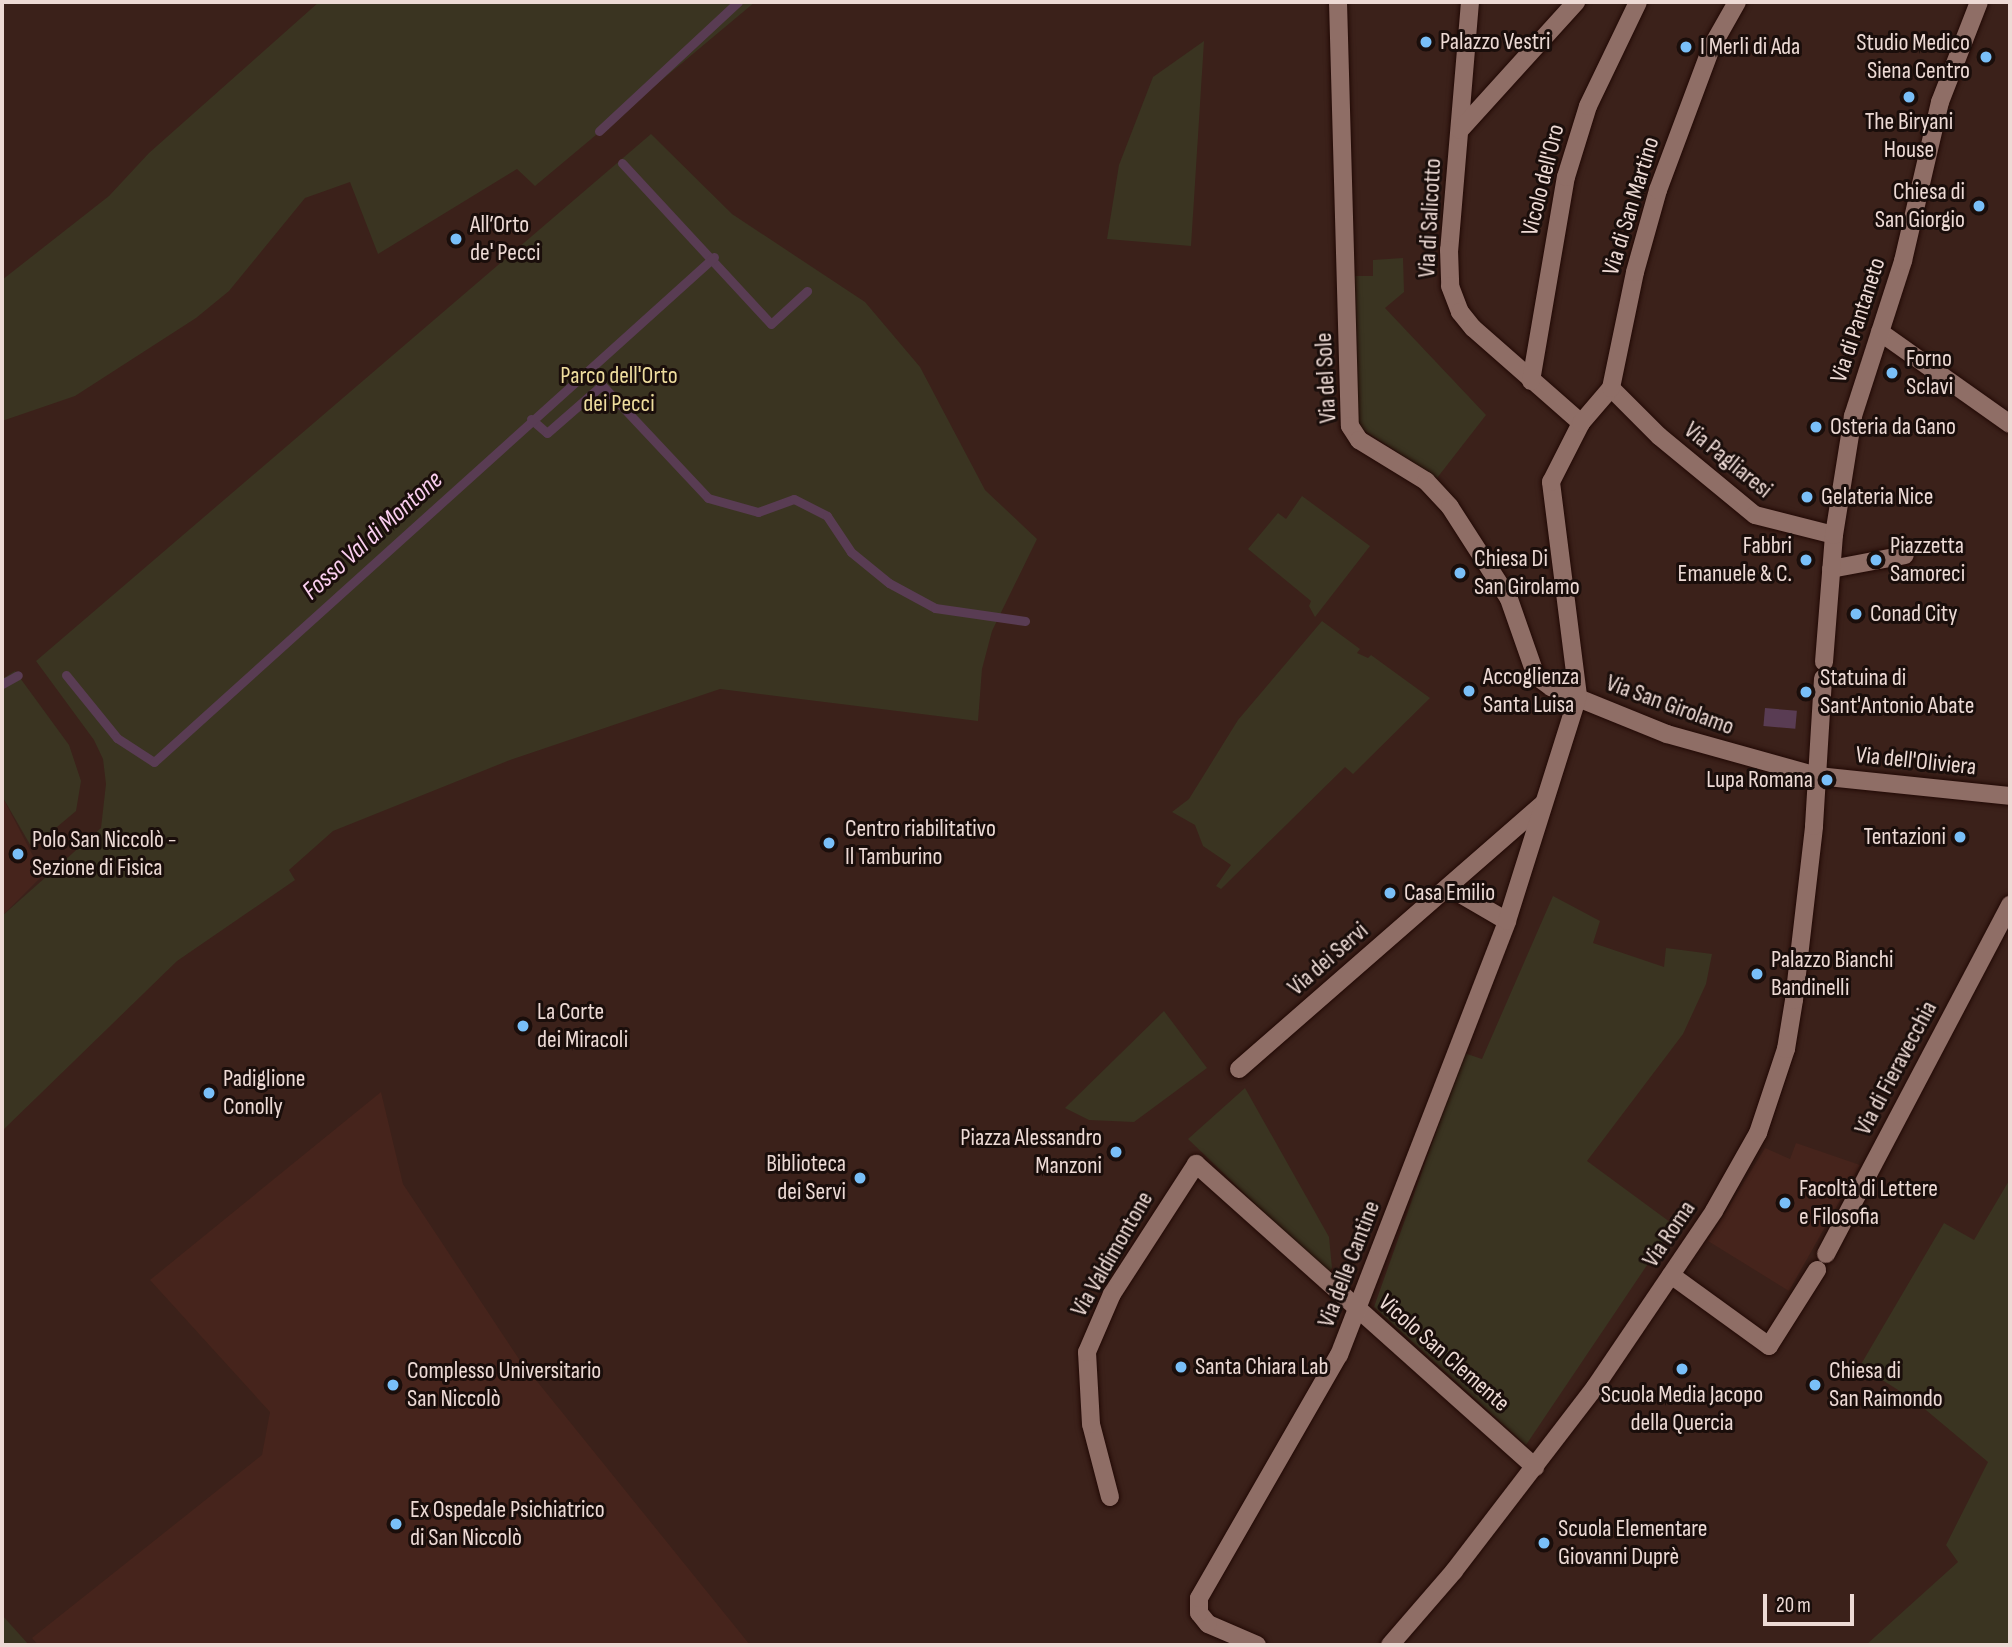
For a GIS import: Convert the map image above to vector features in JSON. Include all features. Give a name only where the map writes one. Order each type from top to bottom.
[{"type":"street","name":"Via del Sole","points":[[1338,2],[1350,426],[1367,446],[1436,490],[1509,599],[1532,671],[1551,687],[1577,696]]},
{"type":"street","name":"Via di Salicotto","points":[[1470,2],[1449,250],[1453,295],[1473,328],[1581,423]]},
{"type":"street","points":[[1460,130],[1576,2]]},
{"type":"street","name":"Vicolo dell'Oro","points":[[1531,381],[1569,165],[1588,106],[1638,2]]},
{"type":"street","name":"Via di San Martino","points":[[1581,423],[1611,388],[1634,272],[1658,190],[1711,48],[1737,2]]},
{"type":"street","name":"Via di Pantaneto","points":[[1817,776],[1834,535],[1853,416],[1903,261],[1940,102],[1979,2]]},
{"type":"street","points":[[1880,332],[2010,424]]},
{"type":"street","name":"Via Pagliaresi","points":[[1611,388],[1659,436],[1755,515],[1834,535]]},
{"type":"street","name":"Via San Girolamo","points":[[1581,423],[1555,469],[1550,489],[1577,696],[1667,734],[1817,776]]},
{"type":"street","points":[[1831,569],[1905,555]]},
{"type":"street","points":[[1450,888],[1507,920],[1577,696]]},
{"type":"street","name":"Via dell'Oliviera","points":[[1817,776],[2007,790]]},
{"type":"street","name":"Via Roma","points":[[1390,1645],[1535,1467],[1671,1275],[1746,1157],[1766,1114],[1786,1049],[1817,776]]},
{"type":"street","name":"Via dei Servi","points":[[1238,1069],[1450,888],[1543,804]]},
{"type":"street","name":"Via di Fieravecchia","points":[[1671,1275],[1769,1346],[1822,1262],[2010,905]]},
{"type":"street","name":"Via delle Cantine","points":[[1256,1645],[1208,1624],[1198,1605],[1203,1587],[1332,1370],[1507,920]]},
{"type":"street","name":"Vicolo San Clemente","points":[[1196,1164],[1535,1467]]},
{"type":"street","name":"Via Valdimontone","points":[[1110,1497],[1091,1424],[1087,1352],[1112,1294],[1196,1164]]},
{"type":"shaded area","points":[[1765,708],[1797,711],[1795,729],[1763,726]]},
{"type":"shaded area","name":"Polo San Niccolò - Sezione di Fisica","points":[[2,796],[43,875],[2,916]]},
{"type":"shaded area","name":"Complesso Universitario San Niccolò","points":[[381,1092],[403,1184],[519,1359],[750,1645],[38,1645],[32,1638],[262,1455],[270,1412],[150,1280]]},
{"type":"shaded area","name":"Facoltà di Lettere e Filosofia","points":[[1796,1143],[1860,1165],[1789,1291],[1708,1241],[1765,1148],[1790,1159]]},
{"type":"green space","points":[[319,2],[755,2],[535,186],[517,169],[378,254],[350,182],[305,198],[229,291],[196,318],[75,396],[2,421],[2,280],[109,196],[149,153]]},
{"type":"green space","points":[[1204,41],[1191,246],[1107,239],[1119,165],[1153,77]]},
{"type":"green space","name":"Parco dell'Orto dei Pecci","points":[[651,134],[732,214],[865,302],[920,367],[985,490],[1037,539],[992,631],[982,669],[978,721],[720,689],[510,760],[333,831],[289,870],[295,880],[177,961],[2,1131],[2,916],[101,828],[106,784],[103,759],[94,740],[36,661]]},
{"type":"green space","points":[[1403,258],[1404,292],[1385,308],[1486,415],[1437,478],[1356,425],[1355,276],[1373,276],[1373,260]]},
{"type":"green space","points":[[1302,496],[1370,546],[1315,617],[1309,606],[1311,601],[1248,549],[1278,513],[1286,519]]},
{"type":"green space","points":[[1322,621],[1360,649],[1357,653],[1368,658],[1371,655],[1430,698],[1353,774],[1345,767],[1221,889],[1216,886],[1231,865],[1203,846],[1195,825],[1172,812],[1189,799],[1238,720]]},
{"type":"green space","points":[[15,671],[69,745],[81,781],[76,811],[32,848],[2,796],[2,679]]},
{"type":"green space","points":[[1553,896],[1600,921],[1593,943],[1664,967],[1666,948],[1712,954],[1706,984],[1683,1034],[1587,1161],[1674,1225],[1526,1445],[1374,1307],[1464,1053],[1482,1059]]},
{"type":"green space","points":[[1164,1011],[1207,1068],[1134,1122],[1089,1120],[1065,1108]]},
{"type":"green space","points":[[1245,1088],[1329,1237],[1332,1268],[1328,1274],[1188,1139]]},
{"type":"green space","points":[[2010,1179],[2010,1645],[1866,1645],[1958,1562],[1946,1545],[1988,1462],[1914,1400],[1860,1366],[1944,1223],[1974,1240]]},
{"type":"green space","points":[[2,1615],[29,1645],[2,1645]]},
{"type":"waterway","points":[[599,131],[738,2]]},
{"type":"waterway","name":"Fosso Val di Montone","points":[[622,163],[771,324],[807,291]]},
{"type":"waterway","name":"Fosso Val di Montone","points":[[66,675],[117,738],[154,762],[714,257]]},
{"type":"waterway","points":[[531,419],[547,433],[602,385],[708,498],[758,512],[794,499],[827,516],[851,552],[889,583],[935,608],[1025,621]]},
{"type":"waterway","name":"Fosso Val di Montone","points":[[2,684],[18,675]]},
{"type":"place","name":"Palazzo Vestri","points":[[1426,42]]},
{"type":"place","name":"I Merli di Ada","points":[[1686,47]]},
{"type":"place","name":"Studio Medico Siena Centro","points":[[1986,57]]},
{"type":"place","name":"The Biryani House","points":[[1909,97]]},
{"type":"place","name":"Chiesa di San Giorgio","points":[[1979,206]]},
{"type":"place","name":"All’Orto de' Pecci","points":[[456,239]]},
{"type":"place","name":"Forno Sclavi","points":[[1892,373]]},
{"type":"place","name":"Osteria da Gano","points":[[1816,427]]},
{"type":"place","name":"Gelateria Nice","points":[[1807,497]]},
{"type":"place","name":"Fabbri Emanuele & C.","points":[[1806,560]]},
{"type":"place","name":"Piazzetta Samoreci","points":[[1876,560]]},
{"type":"place","name":"Chiesa Di San Girolamo","points":[[1460,573]]},
{"type":"place","name":"Conad City","points":[[1856,614]]},
{"type":"place","name":"Accoglienza Santa Luisa","points":[[1469,691]]},
{"type":"place","name":"Statuina di Sant'Antonio Abate","points":[[1806,692]]},
{"type":"place","name":"Lupa Romana","points":[[1827,780]]},
{"type":"place","name":"Tentazioni","points":[[1960,837]]},
{"type":"place","name":"Centro riabilitativo Il Tamburino","points":[[829,843]]},
{"type":"place","name":"Polo San Niccolò - Sezione di Fisica","points":[[18,854]]},
{"type":"place","name":"Casa Emilio","points":[[1390,893]]},
{"type":"place","name":"Palazzo Bianchi Bandinelli","points":[[1757,974]]},
{"type":"place","name":"La Corte dei Miracoli","points":[[523,1026]]},
{"type":"place","name":"Padiglione Conolly","points":[[209,1093]]},
{"type":"place","name":"Piazza Alessandro Manzoni","points":[[1116,1152]]},
{"type":"place","name":"Biblioteca dei Servi","points":[[860,1178]]},
{"type":"place","name":"Facoltà di Lettere e Filosofia","points":[[1785,1203]]},
{"type":"place","name":"Santa Chiara Lab","points":[[1181,1367]]},
{"type":"place","name":"Scuola Media Jacopo della Quercia","points":[[1682,1369]]},
{"type":"place","name":"Complesso Universitario San Niccolò","points":[[393,1385]]},
{"type":"place","name":"Chiesa di San Raimondo","points":[[1815,1385]]},
{"type":"place","name":"Ex Ospedale Psichiatrico di San Niccolò","points":[[396,1524]]},
{"type":"place","name":"Scuola Elementare Giovanni Duprè","points":[[1544,1543]]}]
